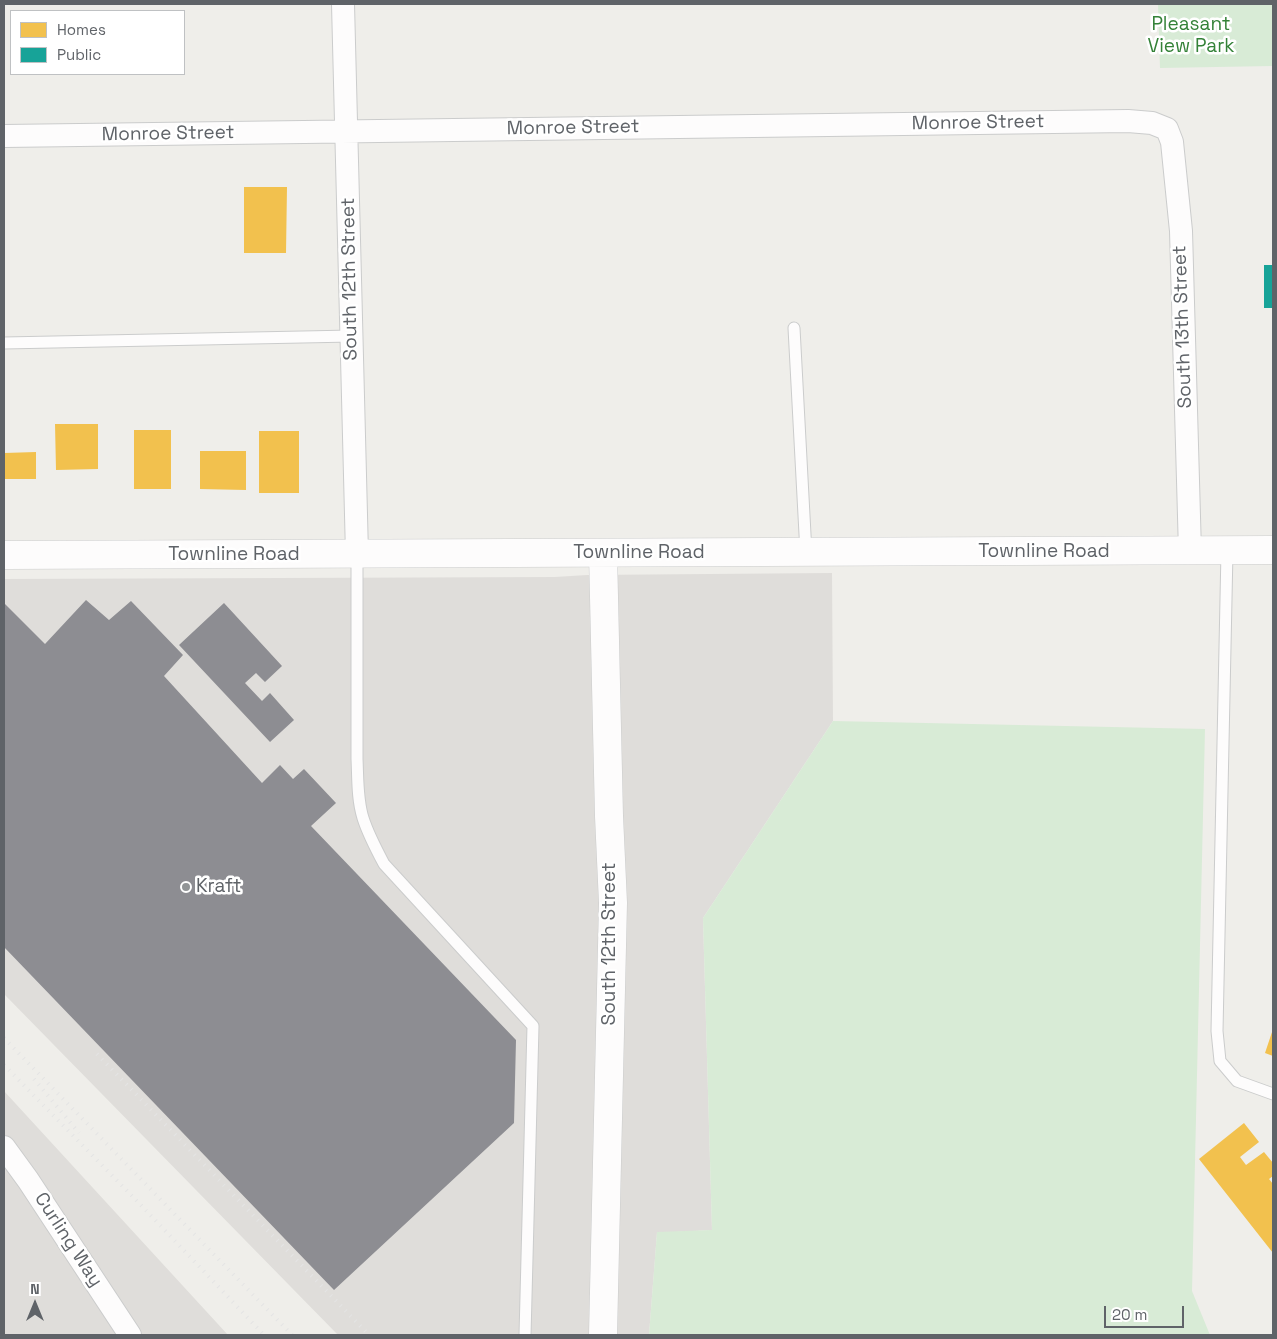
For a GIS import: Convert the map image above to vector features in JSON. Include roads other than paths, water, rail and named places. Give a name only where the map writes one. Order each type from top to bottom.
[{"type":"street","name":"South 12th Street","points":[[343,4],[357,554]]},
{"type":"street","name":"Monroe Street","points":[[4,136],[1143,122]]},
{"type":"street","name":"South 13th Street","points":[[1143,122],[1152,123],[1166,129],[1172,142],[1180,231],[1190,552]]},
{"type":"street","name":"Townline Road","points":[[4,555],[1190,552],[1273,550]]},
{"type":"street","name":"South 12th Street","points":[[602,1335],[613,903],[609,816],[603,553]]},
{"type":"street","name":"Curling Way","points":[[4,1147],[28,1180],[130,1335]]},
{"type":"lane","points":[[794,328],[806,552]]},
{"type":"lane","points":[[4,343],[352,336]]},
{"type":"lane","points":[[1227,551],[1217,1031],[1220,1061],[1237,1081],[1273,1094]]},
{"type":"lane","points":[[357,554],[357,759],[362,816],[384,864],[533,1026],[525,1335]]},
{"type":"railway","points":[[4,1038],[292,1335]]},
{"type":"railway","points":[[97,1054],[369,1335]]},
{"type":"railway","points":[[4,1065],[264,1335]]},
{"type":"railway","points":[[34,1079],[79,1133]]},
{"type":"place","name":"Kraft","points":[[186,887]]},
{"type":"park label","name":"Pleasant View Park","points":[[1191,36]]}]
